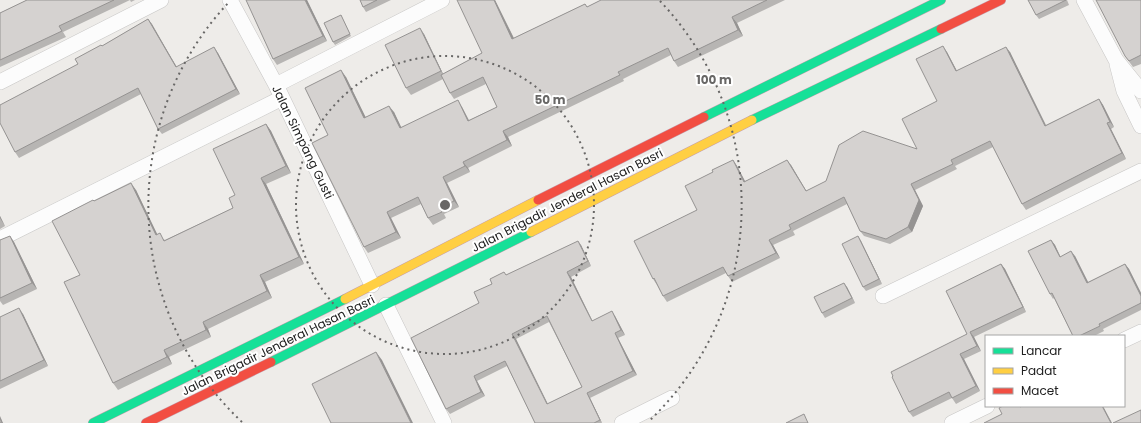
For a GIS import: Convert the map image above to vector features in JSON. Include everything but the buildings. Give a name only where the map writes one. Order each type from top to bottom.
[{"type":"highway","name":"Jalan Brigadir Jenderal Hasan Basri","points":[[93,423],[372,285],[609,164],[941,0]]},
{"type":"highway","name":"Jalan Brigadir Jenderal Hasan Basri","points":[[146,423],[386,305],[619,180],[868,63],[964,14],[1001,0]]},
{"type":"highway","points":[[609,164],[619,180]]},
{"type":"highway","points":[[220,360],[232,382]]},
{"type":"street","points":[[0,82],[160,0]]},
{"type":"street","name":"Jalan Simpang Gusti","points":[[230,0],[279,91],[372,285]]},
{"type":"street","points":[[0,239],[279,91],[442,0]]},
{"type":"street","points":[[1084,0],[1116,60],[1141,91]]},
{"type":"street","points":[[1116,60],[1124,91],[1141,126]]},
{"type":"street","points":[[883,296],[1141,171]]},
{"type":"street","points":[[386,305],[444,423]]},
{"type":"street","points":[[1125,340],[1141,332]]},
{"type":"street","points":[[622,423],[672,398]]},
{"type":"street","points":[[952,423],[986,407]]},
{"type":"traffic: fast","points":[[704,117],[941,0]]},
{"type":"traffic: fast","points":[[752,120],[941,29]]},
{"type":"traffic: fast","points":[[271,362],[531,232]]},
{"type":"traffic: fast","points":[[93,423],[345,299]]},
{"type":"traffic: slow","points":[[531,232],[752,120]]},
{"type":"traffic: slow","points":[[345,299],[538,200]]},
{"type":"traffic: jam","points":[[941,29],[1001,0]]},
{"type":"traffic: jam","points":[[538,200],[704,117]]},
{"type":"traffic: jam","points":[[146,423],[271,362]]}]
